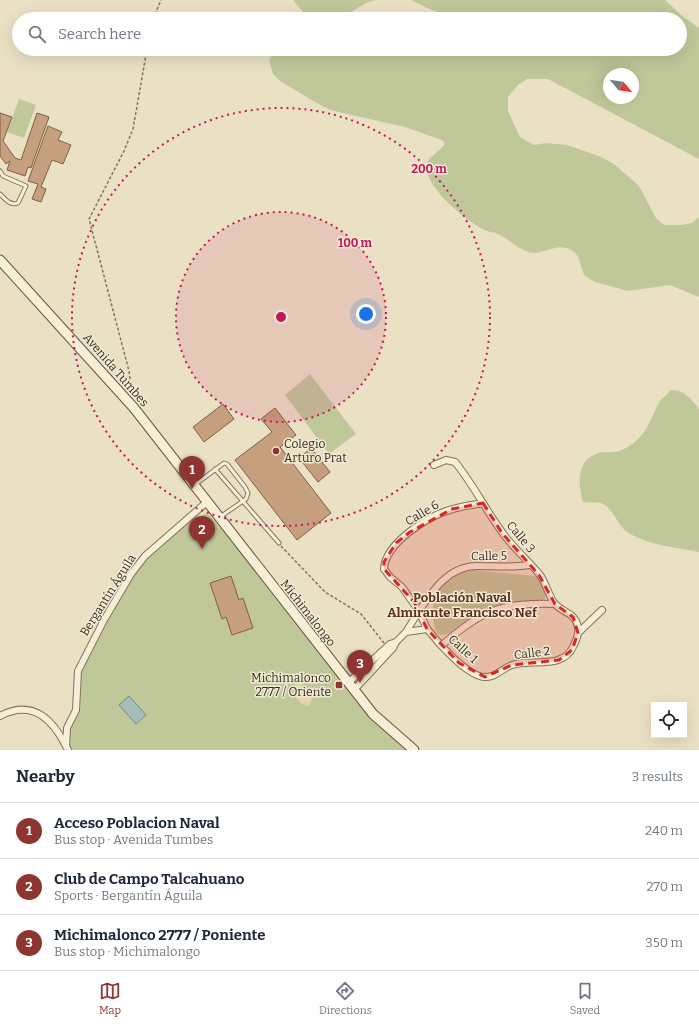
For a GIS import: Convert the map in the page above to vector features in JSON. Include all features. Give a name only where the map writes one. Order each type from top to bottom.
[{"type":"main road","name":"Avenida Tumbes","points":[[0,260],[134,408],[208,501]]},
{"type":"main road","name":"Michimalongo","points":[[208,501],[375,717],[414,750]]},
{"type":"street","name":"Calle 3","points":[[434,465],[446,460],[455,462],[475,489],[502,533],[545,584],[555,604],[567,611],[573,617],[578,633]]},
{"type":"street","name":"Bergantín Águila","points":[[67,748],[65,737],[68,724],[76,710],[77,679],[82,661],[104,620],[131,574],[145,556],[208,501]]},
{"type":"street","name":"Calle 6","points":[[384,562],[396,543],[425,522],[452,509],[483,503]]},
{"type":"street","name":"Calle 1","points":[[384,562],[384,569],[390,577],[402,587],[419,611],[427,629],[459,663],[474,674],[485,678]]},
{"type":"street","name":"Calle 5","points":[[419,611],[437,585],[458,570],[476,566],[517,567],[529,565]]},
{"type":"street","points":[[442,645],[472,620],[495,609],[507,606],[555,604]]},
{"type":"street","points":[[578,633],[602,610]]},
{"type":"street","points":[[351,687],[387,647],[396,642],[406,632],[419,611]]},
{"type":"street","points":[[406,632],[427,629]]},
{"type":"street","name":"Calle 2","points":[[485,678],[493,676],[512,666],[521,664],[550,663],[559,660],[572,650],[578,633]]},
{"type":"street","points":[[351,687],[393,648],[396,642]]},
{"type":"street","points":[[0,716],[13,709],[31,710],[55,725],[68,724]]},
{"type":"street","name":"Bergantín Águila","points":[[55,725],[67,748]]},
{"type":"lane","points":[[0,171],[3,176],[26,186],[18,203],[15,204],[9,202],[0,194]]},
{"type":"lane","points":[[195,485],[221,464],[227,464],[245,487],[248,493],[246,499],[220,518]]},
{"type":"lane","points":[[215,469],[278,544]]},
{"type":"path","points":[[156,12],[161,0]]},
{"type":"path","points":[[134,408],[129,371],[89,218],[124,151],[133,129],[146,56]]},
{"type":"path","points":[[278,544],[325,592],[361,614],[387,647]]},
{"type":"highlighted area","points":[[483,503],[502,533],[539,575],[555,604],[573,617],[578,633],[572,650],[559,660],[512,665],[485,677],[459,663],[427,629],[414,602],[384,569],[384,562],[396,543],[410,532],[452,509]]},
{"type":"green space","points":[[293,0],[376,0],[368,2],[350,12],[303,12]]},
{"type":"green space","points":[[411,0],[665,0],[678,12],[438,12]]},
{"type":"green space","points":[[687,20],[699,28],[699,159],[548,79],[527,79],[518,85],[508,97],[508,111],[520,137],[534,145],[546,143],[567,145],[599,156],[614,164],[639,186],[656,218],[664,225],[681,225],[692,223],[699,217],[699,297],[670,285],[628,291],[595,282],[585,276],[578,256],[571,250],[562,247],[533,253],[520,248],[498,234],[484,230],[457,211],[432,184],[426,166],[429,159],[445,143],[442,140],[405,127],[330,110],[280,81],[273,74],[269,60],[272,56],[687,56]]},
{"type":"green space","points":[[19,99],[36,105],[24,138],[7,132]]},
{"type":"green space","points":[[310,374],[356,434],[329,454],[285,395]]},
{"type":"green space","points":[[671,390],[683,393],[690,398],[699,409],[699,552],[655,544],[638,538],[630,534],[622,527],[610,509],[601,503],[583,502],[581,495],[580,474],[585,462],[596,454],[621,450],[636,441],[645,431],[660,401]]},
{"type":"green space","points":[[207,513],[272,586],[375,717],[415,750],[71,750],[68,740],[82,661],[145,556],[175,531]]},
{"type":"green space","points":[[473,570],[535,576],[539,579],[547,594],[543,601],[514,603],[487,610],[469,619],[456,630],[448,634],[440,635],[436,632],[433,620],[433,609],[438,591],[452,578]]},
{"type":"sand","points":[[296,679],[302,681],[303,696],[309,695],[312,698],[309,706],[302,704],[293,694]]},
{"type":"water","points":[[129,696],[146,715],[136,724],[119,705]]},
{"type":"building","points":[[0,113],[12,117],[3,141],[15,158],[21,160],[37,113],[49,117],[31,168],[28,167],[25,176],[7,170],[10,161],[6,164],[0,156]]},
{"type":"building","points":[[48,126],[62,132],[58,140],[71,145],[63,164],[52,160],[41,187],[46,189],[41,202],[32,199],[38,184],[28,181]]},
{"type":"building","points":[[223,404],[234,419],[204,442],[193,427]]},
{"type":"building","points":[[275,408],[296,435],[280,447],[331,513],[297,540],[235,460],[272,432],[261,419]]},
{"type":"building","points":[[311,448],[330,472],[318,482],[299,458]]},
{"type":"building","points":[[231,576],[239,600],[243,598],[253,628],[232,635],[226,617],[222,619],[210,583]]},
{"type":"place","name":"Colegio Arturo Prat","points":[[276,451]]},
{"type":"place","name":"Acceso Poblacion Naval","points":[[192,489]]},
{"type":"place","name":"Club de Campo Talcahuano","points":[[202,549]]},
{"type":"place","name":"Michimalonco 2777 / Poniente","points":[[360,683]]},
{"type":"place","name":"Michimalonco 2777 / Oriente","points":[[339,685]]},
{"type":"district","name":"Población Naval Almirante Francisco Nef","points":[[462,604]]}]
